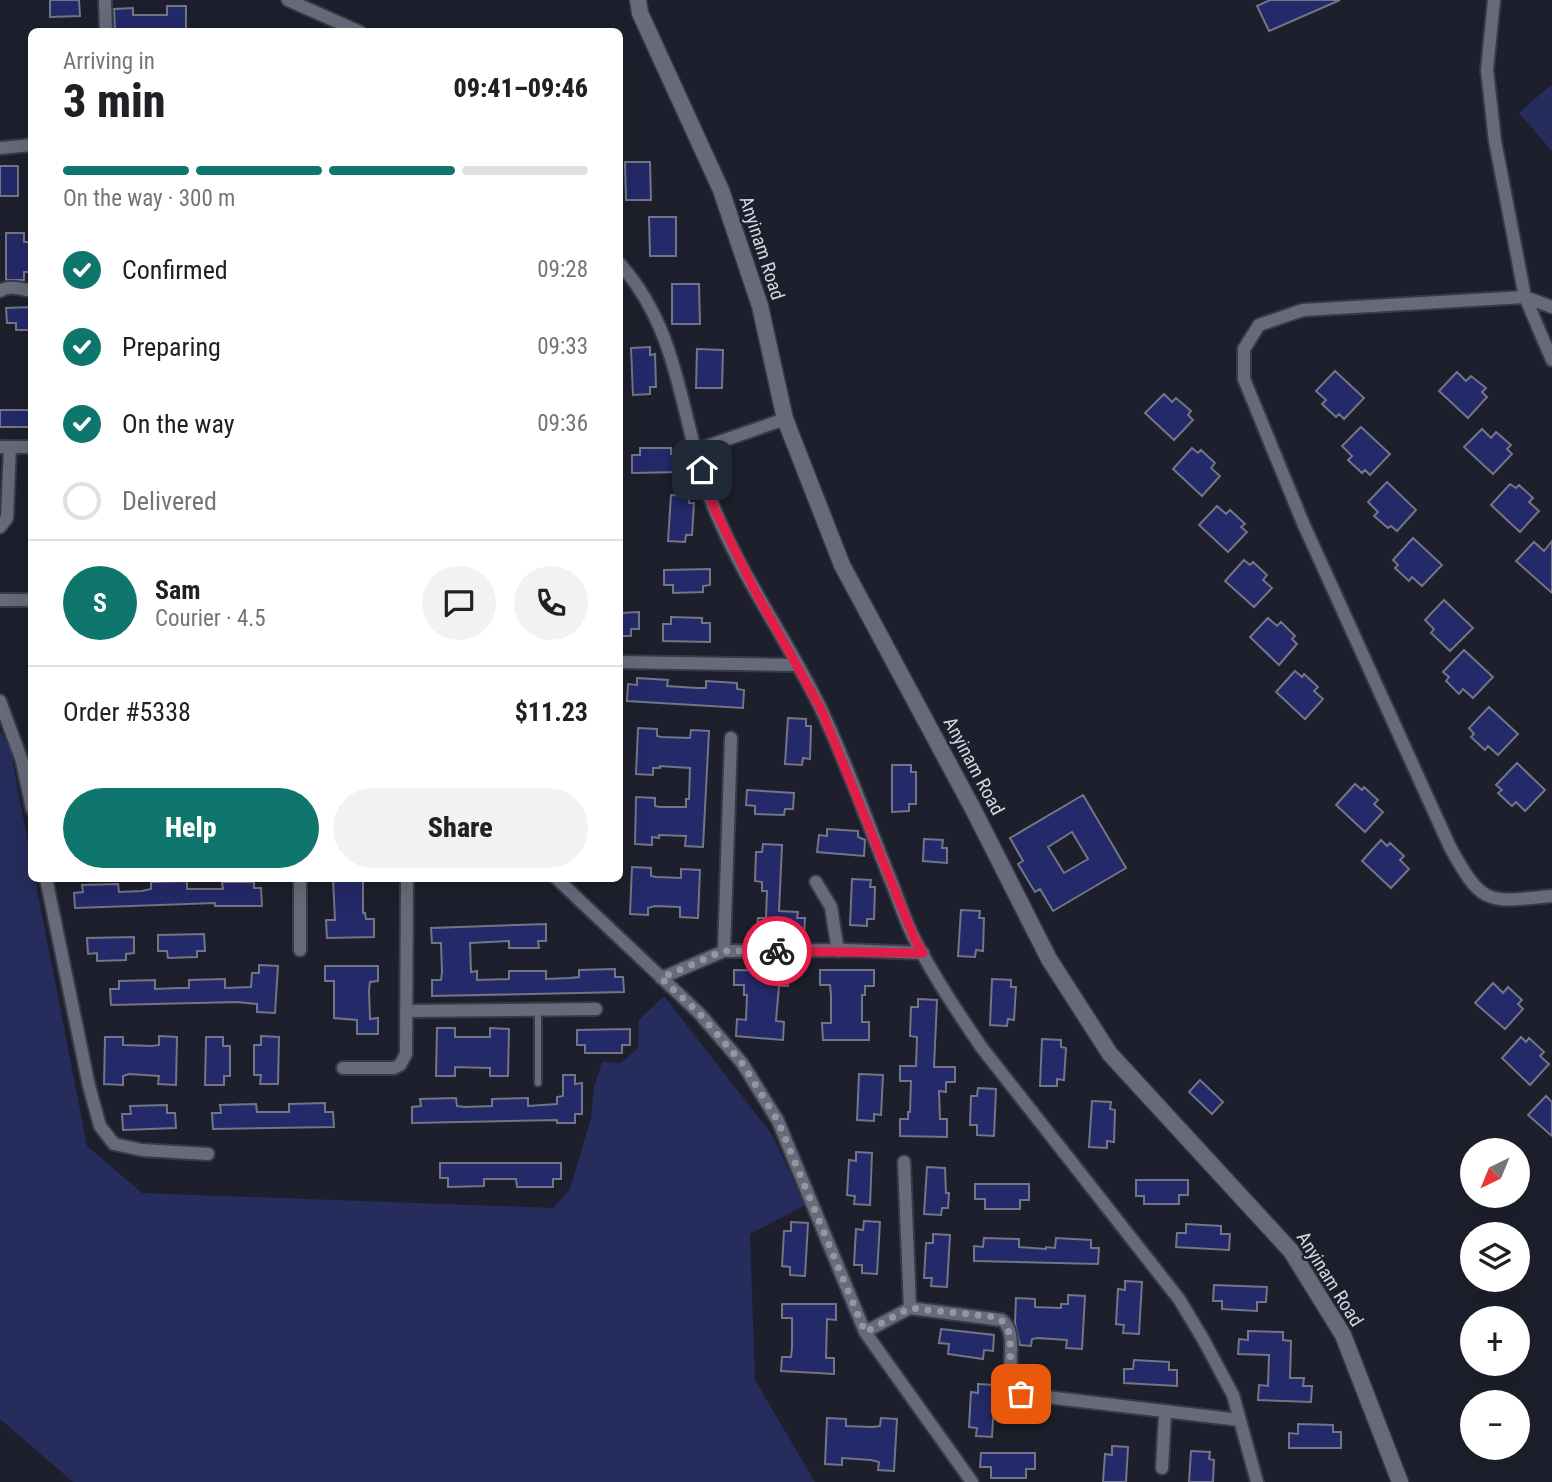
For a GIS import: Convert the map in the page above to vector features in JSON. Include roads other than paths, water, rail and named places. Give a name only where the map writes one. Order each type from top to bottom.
[{"type":"street","points":[[105,0],[106,28]]},
{"type":"street","points":[[288,0],[351,28]]},
{"type":"street","name":"Anyinam Road","points":[[638,0],[640,13],[721,190],[760,306],[785,419],[842,565],[974,809],[1049,959],[1110,1054],[1291,1251],[1343,1335],[1400,1482]]},
{"type":"street","points":[[1494,0],[1487,71],[1495,141],[1525,297],[1552,360]]},
{"type":"street","points":[[0,148],[28,145]]},
{"type":"street","points":[[623,267],[633,279],[661,328],[678,377],[714,508],[754,589],[821,709],[915,940],[957,1012],[982,1048],[1179,1299],[1233,1395],[1257,1482]]},
{"type":"street","points":[[0,291],[4,288],[28,291]]},
{"type":"street","points":[[1552,307],[1525,297],[1303,310],[1259,325],[1244,349],[1244,379],[1309,536],[1450,847],[1467,878],[1484,894],[1500,900],[1552,896]]},
{"type":"street","points":[[696,450],[785,419]]},
{"type":"street","points":[[0,527],[7,518],[5,447],[28,447]]},
{"type":"street","points":[[0,600],[28,600]]},
{"type":"street","points":[[623,663],[797,665]]},
{"type":"street","points":[[0,701],[22,761],[28,790]]},
{"type":"street","points":[[723,951],[731,738]]},
{"type":"street","points":[[47,882],[89,1086],[100,1126],[114,1144],[142,1150],[208,1154]]},
{"type":"street","points":[[300,882],[300,950]]},
{"type":"street","points":[[343,1068],[394,1068],[400,1065],[406,1054],[407,882]]},
{"type":"street","points":[[560,882],[699,1013],[742,1063],[778,1121],[865,1332],[972,1482]]},
{"type":"street","points":[[816,882],[831,907],[838,951]]},
{"type":"street","points":[[661,978],[723,951],[923,953]]},
{"type":"street","points":[[407,1010],[596,1009]]},
{"type":"street","points":[[904,1162],[910,1308]]},
{"type":"street","points":[[865,1332],[910,1308],[1002,1320],[1006,1323],[1010,1338],[1010,1377],[1021,1394],[1240,1420]]},
{"type":"street","points":[[1162,1468],[1165,1413]]},
{"type":"lane","points":[[538,1010],[538,1083]]}]
